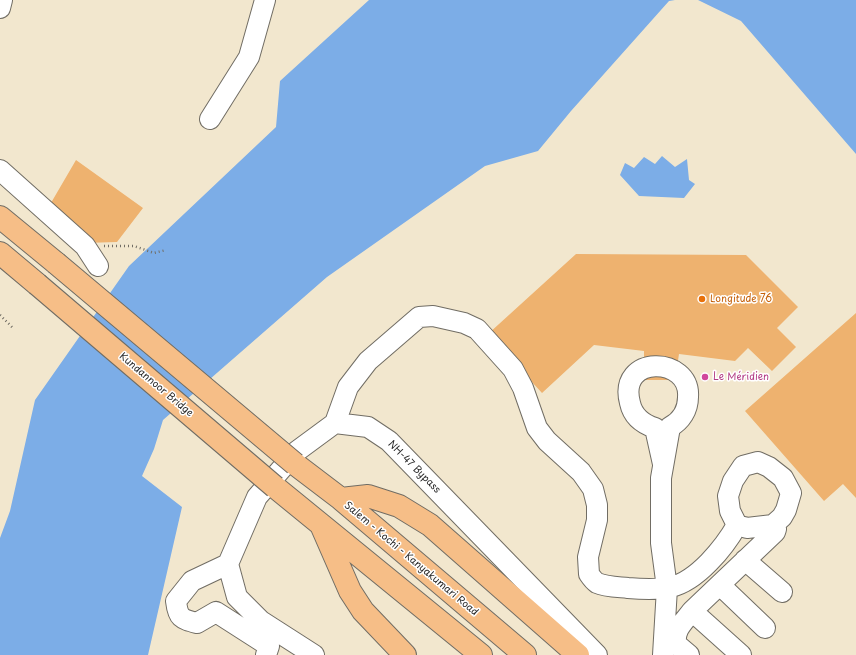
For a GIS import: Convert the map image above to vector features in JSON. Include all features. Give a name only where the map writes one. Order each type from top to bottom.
[{"type":"highway","name":"Salem - Kochi - Kanyakumari Road","points":[[0,217],[295,464],[341,499],[525,655]]},
{"type":"highway","name":"Kundannoor Bridge","points":[[0,253],[275,487],[320,523]]},
{"type":"highway","points":[[341,499],[368,496],[399,506],[430,525],[578,655]]},
{"type":"highway","points":[[320,523],[350,591],[363,610],[405,655]]},
{"type":"highway","points":[[320,523],[481,655]]},
{"type":"street","points":[[0,8],[2,0]]},
{"type":"street","points":[[210,119],[249,56],[265,0]]},
{"type":"street","points":[[0,170],[85,246],[98,266]]},
{"type":"street","points":[[314,655],[261,621],[237,597],[228,564],[257,498],[297,451],[335,423],[348,387],[368,361],[420,317],[433,316],[464,323],[477,329],[513,369],[523,388],[537,428],[547,441],[581,472],[593,489],[597,505],[597,520],[588,557],[588,574],[597,583],[636,588],[672,587],[692,578],[730,538],[737,525]]},
{"type":"street","points":[[663,464],[655,428],[647,426],[640,420],[631,406],[628,396],[629,384],[632,378],[640,370],[646,367],[666,366],[675,371],[686,382],[689,396],[687,407],[680,420],[670,427],[661,478],[661,543],[667,588],[663,655]]},
{"type":"street","name":"NH-47 Bypass","points":[[335,423],[368,427],[389,441],[597,655]]},
{"type":"street","points":[[758,462],[769,467],[783,478],[791,493],[786,510],[782,517],[773,525],[747,528],[737,525],[730,510],[728,496],[733,481],[743,466],[758,462]]},
{"type":"street","points":[[689,655],[676,644],[676,631],[692,611],[775,532],[776,529],[773,525]]},
{"type":"street","points":[[745,560],[782,592]]},
{"type":"street","points":[[228,564],[192,581],[176,601],[178,613],[184,620],[197,623],[216,612],[272,652]]},
{"type":"street","points":[[720,584],[765,628]]},
{"type":"street","points":[[692,611],[741,655]]},
{"type":"path","points":[[85,246],[134,246],[154,253],[166,250]]},
{"type":"path","points":[[0,315],[13,328]]},
{"type":"water","points":[[369,0],[675,0],[669,1],[571,111],[538,151],[485,166],[327,277],[163,420],[154,449],[142,476],[182,507],[148,655],[0,655],[0,538],[10,511],[35,400],[129,266],[276,127],[280,81]]},
{"type":"water","points":[[698,0],[856,0],[856,154],[741,21]]},
{"type":"water","points":[[662,156],[675,167],[687,159],[689,180],[695,184],[684,198],[639,196],[620,175],[625,163],[634,168],[644,157],[655,164]]},
{"type":"building","points":[[76,160],[143,208],[117,242],[85,243],[48,208]]},
{"type":"building","name":"Le Méridien","points":[[576,254],[746,255],[798,307],[777,328],[796,347],[772,371],[748,348],[735,361],[679,354],[675,380],[644,380],[644,351],[594,345],[542,393],[488,334]]},
{"type":"building","points":[[856,313],[856,498],[843,484],[824,501],[745,411]]},
{"type":"place","name":"Longitude 76","points":[[702,299]]},
{"type":"place","name":"Le Méridien","points":[[705,377]]}]
